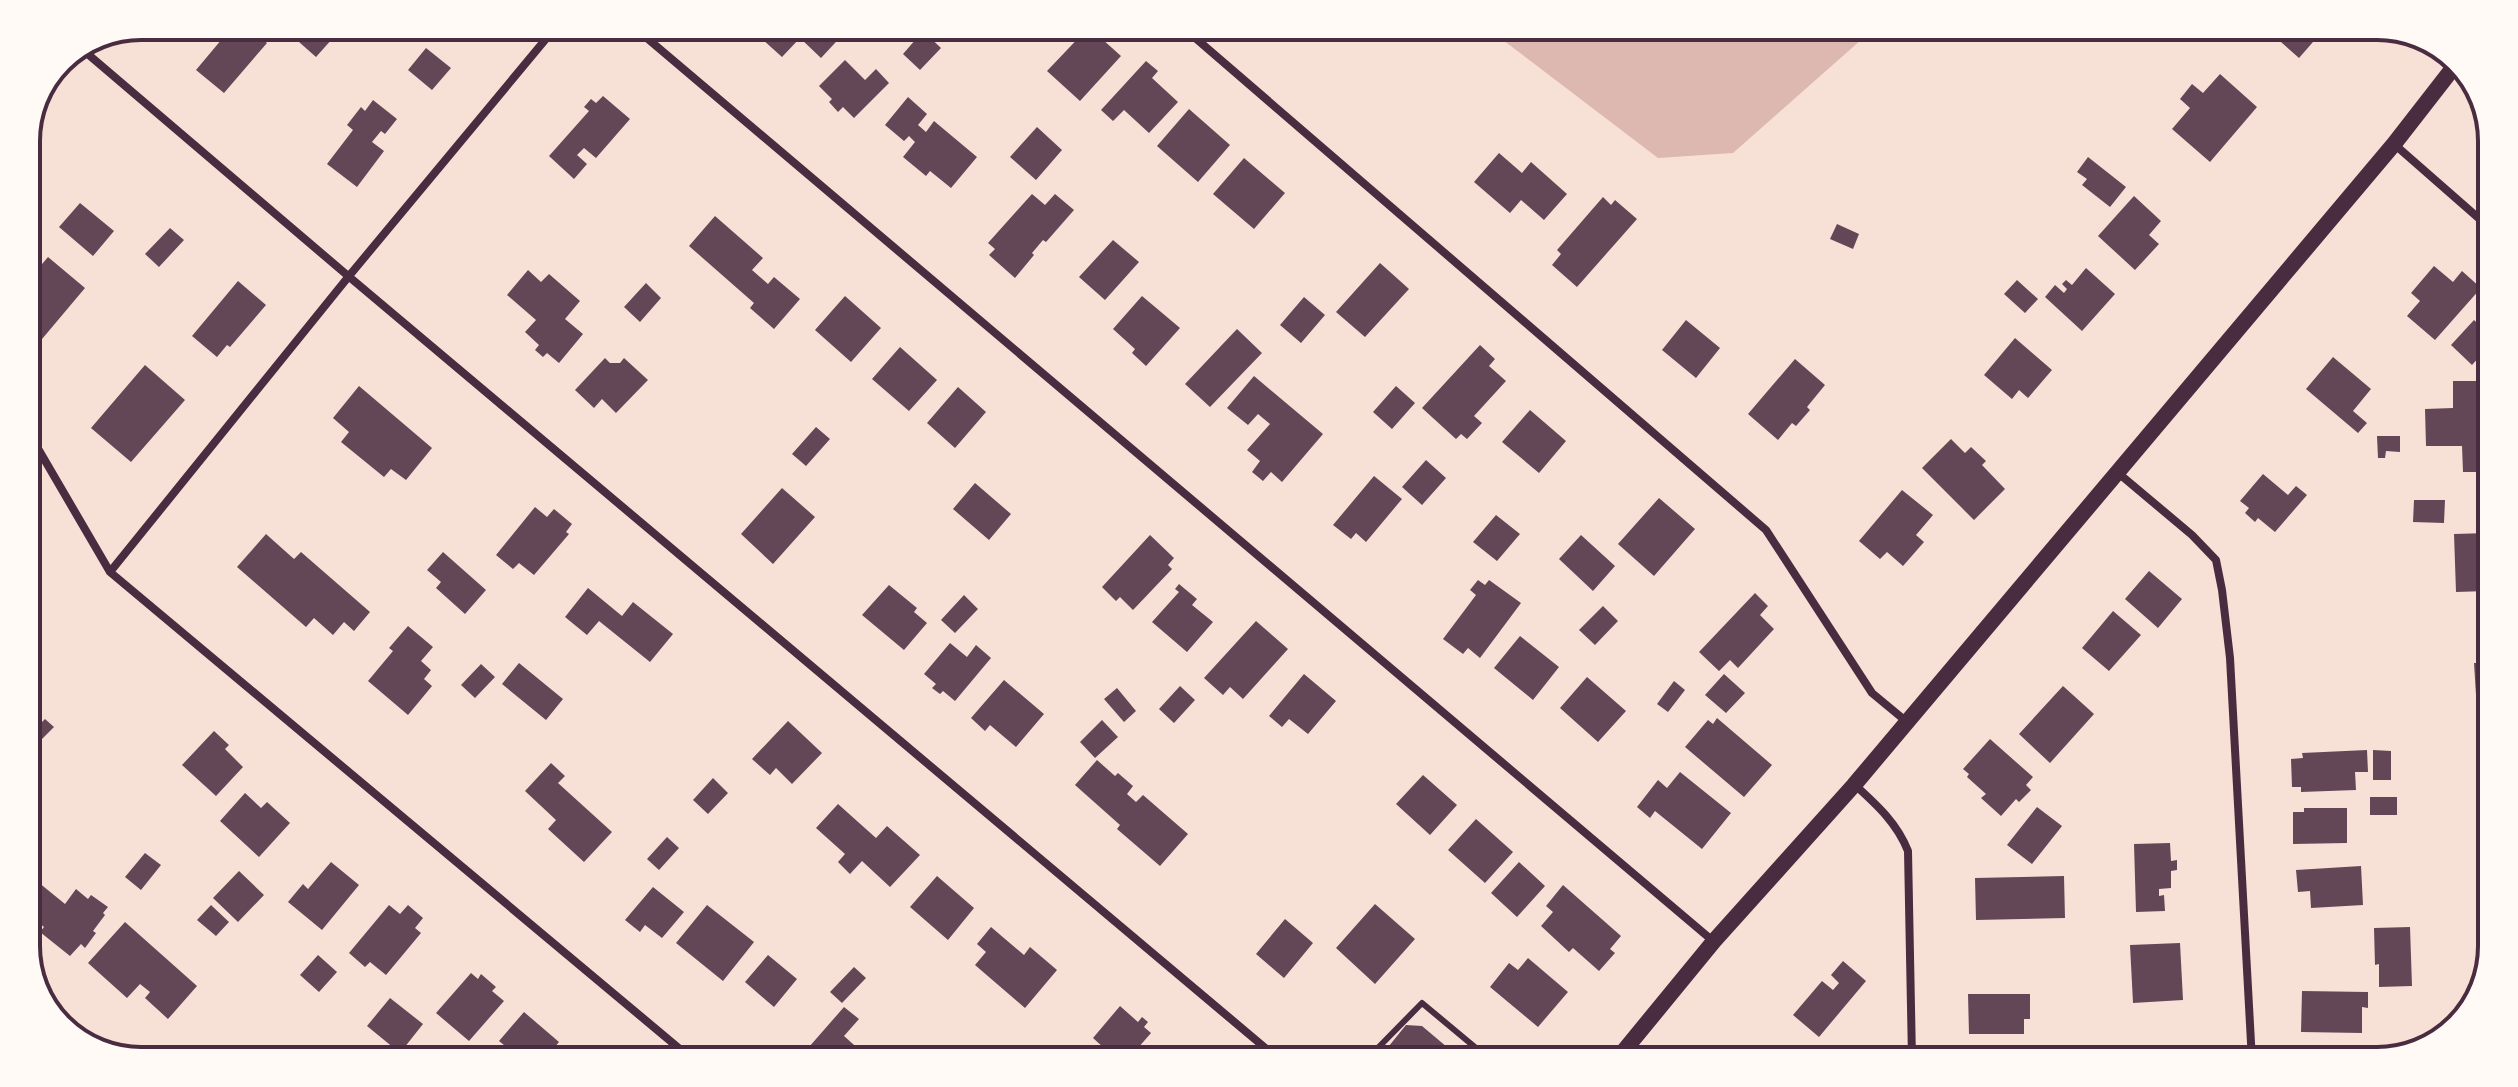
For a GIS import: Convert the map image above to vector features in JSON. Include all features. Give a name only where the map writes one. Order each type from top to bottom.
[{"type":"main road","points":[[1627,1047],[1714,941],[1854,785],[2394,144],[2451,71]]},
{"type":"street","points":[[110,572],[545,40]]},
{"type":"street","points":[[649,40],[1714,941]]},
{"type":"street","points":[[1198,40],[1766,530],[1872,693],[1907,722]]},
{"type":"street","points":[[89,55],[1264,1047]]},
{"type":"street","points":[[2394,144],[2478,218]]},
{"type":"street","points":[[40,452],[110,572],[677,1047]]},
{"type":"street","points":[[2117,471],[2192,535],[2216,560],[2230,658],[2251,1047]]},
{"type":"street","points":[[1854,785],[1901,833],[1908,851],[1912,1047]]},
{"type":"lane","points":[[1379,1047],[1422,1003],[1475,1047]]},
{"type":"shaded area","points":[[1503,40],[1861,40],[1733,153],[1658,158]]},
{"type":"building","points":[[221,40],[264,40],[267,43],[224,93],[196,70]]},
{"type":"building","points":[[297,40],[331,40],[316,57]]},
{"type":"building","points":[[763,40],[798,40],[782,57]]},
{"type":"building","points":[[802,40],[838,40],[821,58]]},
{"type":"building","points":[[915,40],[933,40],[941,48],[920,70],[903,54]]},
{"type":"building","points":[[1076,40],[1103,40],[1121,56],[1080,101],[1047,71]]},
{"type":"building","points":[[2279,40],[2315,40],[2299,58]]},
{"type":"building","points":[[426,48],[451,68],[432,90],[408,70]]},
{"type":"building","points":[[845,60],[865,80],[876,69],[889,83],[854,118],[843,107],[838,112],[829,102],[832,99],[819,86]]},
{"type":"building","points":[[1146,61],[1158,71],[1152,78],[1178,102],[1149,133],[1124,110],[1113,121],[1101,110]]},
{"type":"building","points":[[2220,74],[2257,107],[2210,162],[2172,129],[2190,108],[2180,99],[2192,84],[2203,93]]},
{"type":"building","points":[[603,96],[630,119],[596,158],[584,148],[577,155],[587,164],[574,179],[549,156],[589,111],[584,107],[591,99],[596,103]]},
{"type":"building","points":[[908,97],[927,114],[918,125],[926,132],[934,121],[977,157],[951,188],[930,171],[926,176],[903,157],[915,142],[909,136],[904,141],[885,125]]},
{"type":"building","points":[[373,100],[397,119],[385,134],[381,131],[372,142],[384,151],[357,187],[327,164],[353,130],[347,125],[361,107],[365,111]]},
{"type":"building","points":[[1189,109],[1230,145],[1198,182],[1157,146]]},
{"type":"building","points":[[1037,127],[1062,150],[1036,180],[1010,157]]},
{"type":"building","points":[[1499,153],[1522,173],[1531,162],[1567,194],[1544,220],[1521,200],[1510,213],[1474,182]]},
{"type":"building","points":[[2088,157],[2126,187],[2110,207],[2082,185],[2087,179],[2077,172]]},
{"type":"building","points":[[1244,158],[1285,193],[1254,229],[1213,194]]},
{"type":"building","points":[[1032,194],[1045,205],[1055,194],[1074,210],[1046,242],[1043,240],[1015,278],[989,255],[995,249],[988,243]]},
{"type":"building","points":[[2134,196],[2161,221],[2149,235],[2159,244],[2135,270],[2098,236]]},
{"type":"building","points":[[1603,197],[1611,205],[1615,200],[1637,219],[1577,287],[1552,265],[1561,254],[1557,250]]},
{"type":"building","points":[[80,203],[114,231],[93,256],[59,227]]},
{"type":"building","points":[[715,216],[763,258],[752,270],[768,284],[774,277],[800,299],[774,329],[750,308],[754,303],[689,246]]},
{"type":"building","points":[[1837,224],[1859,234],[1853,249],[1830,239]]},
{"type":"building","points":[[170,228],[184,240],[159,267],[145,254]]},
{"type":"building","points":[[1113,240],[1139,262],[1105,300],[1079,277]]},
{"type":"building","points":[[48,257],[85,288],[40,341],[40,266]]},
{"type":"building","points":[[1380,263],[1409,289],[1365,337],[1336,312]]},
{"type":"building","points":[[2434,266],[2453,282],[2462,271],[2478,285],[2478,291],[2435,340],[2407,316],[2420,301],[2411,293]]},
{"type":"building","points":[[2086,268],[2115,294],[2082,331],[2045,297],[2055,285],[2064,293],[2067,289],[2062,284],[2066,280],[2072,285]]},
{"type":"building","points":[[528,270],[541,282],[549,274],[580,301],[565,319],[583,334],[559,363],[547,353],[543,357],[535,350],[539,345],[525,332],[536,320],[507,295]]},
{"type":"building","points":[[2017,280],[2038,299],[2025,313],[2004,294]]},
{"type":"building","points":[[238,281],[266,305],[230,347],[227,345],[217,357],[192,336]]},
{"type":"building","points":[[646,283],[661,298],[640,322],[624,307]]},
{"type":"building","points":[[845,296],[881,328],[851,362],[815,330]]},
{"type":"building","points":[[1142,296],[1180,328],[1146,366],[1132,353],[1135,349],[1113,329]]},
{"type":"building","points":[[1304,297],[1325,315],[1301,343],[1280,325]]},
{"type":"building","points":[[1686,320],[1720,348],[1696,378],[1662,350]]},
{"type":"building","points":[[2474,320],[2478,324],[2478,358],[2472,365],[2451,345]]},
{"type":"building","points":[[1237,329],[1262,353],[1210,407],[1185,384]]},
{"type":"building","points":[[2015,338],[2052,370],[2028,398],[2019,390],[2012,399],[1984,375]]},
{"type":"building","points":[[1480,345],[1495,359],[1489,366],[1506,381],[1474,416],[1482,423],[1467,439],[1461,434],[1456,439],[1422,408]]},
{"type":"building","points":[[900,347],[937,380],[909,411],[872,379]]},
{"type":"building","points":[[2333,357],[2371,389],[2353,411],[2367,423],[2358,433],[2306,389]]},
{"type":"building","points":[[605,358],[610,363],[620,363],[624,358],[648,380],[616,413],[602,399],[594,408],[575,390]]},
{"type":"building","points":[[1795,359],[1825,385],[1807,407],[1810,410],[1796,426],[1792,423],[1778,440],[1748,414]]},
{"type":"building","points":[[145,365],[185,400],[131,462],[91,428]]},
{"type":"building","points":[[1254,376],[1323,434],[1282,482],[1271,472],[1263,481],[1252,472],[1260,461],[1247,450],[1270,424],[1258,414],[1248,425],[1227,408]]},
{"type":"building","points":[[2453,381],[2478,381],[2478,472],[2463,472],[2462,446],[2426,446],[2425,409],[2453,408]]},
{"type":"building","points":[[359,386],[432,448],[406,480],[391,469],[384,477],[341,442],[349,432],[333,418]]},
{"type":"building","points":[[1396,386],[1415,403],[1392,429],[1373,412]]},
{"type":"building","points":[[958,387],[986,412],[955,448],[927,423]]},
{"type":"building","points":[[1530,410],[1566,441],[1539,473],[1502,442]]},
{"type":"building","points":[[816,427],[830,439],[806,466],[792,454]]},
{"type":"building","points":[[2377,436],[2400,436],[2400,452],[2386,451],[2385,458],[2378,458]]},
{"type":"building","points":[[1951,439],[1965,453],[1971,447],[1986,461],[1982,465],[2005,489],[1974,520],[1922,468]]},
{"type":"building","points":[[1426,460],[1446,478],[1422,505],[1402,487]]},
{"type":"building","points":[[2263,474],[2288,495],[2296,486],[2307,495],[2275,532],[2258,518],[2255,522],[2245,513],[2249,508],[2240,501]]},
{"type":"building","points":[[1374,476],[1402,499],[1366,542],[1356,533],[1351,539],[1333,525]]},
{"type":"building","points":[[975,483],[1011,514],[989,540],[953,509]]},
{"type":"building","points":[[782,488],[815,517],[773,564],[741,534]]},
{"type":"building","points":[[1902,490],[1933,515],[1916,535],[1924,542],[1903,566],[1887,552],[1880,559],[1859,541]]},
{"type":"building","points":[[1659,498],[1695,529],[1654,576],[1618,544]]},
{"type":"building","points":[[2414,500],[2445,500],[2444,523],[2413,522]]},
{"type":"building","points":[[535,507],[547,517],[554,509],[572,524],[566,532],[569,534],[534,575],[519,563],[513,569],[496,555]]},
{"type":"building","points":[[1496,515],[1520,534],[1497,561],[1473,542]]},
{"type":"building","points":[[2478,533],[2478,591],[2456,592],[2454,534]]},
{"type":"building","points":[[266,534],[294,559],[301,552],[370,612],[354,631],[344,622],[333,635],[314,618],[306,627],[237,567]]},
{"type":"building","points":[[1150,535],[1174,558],[1168,565],[1172,569],[1133,610],[1120,597],[1116,601],[1102,587]]},
{"type":"building","points":[[1581,535],[1615,566],[1593,591],[1559,559]]},
{"type":"building","points":[[443,552],[486,590],[465,614],[436,588],[441,582],[427,570]]},
{"type":"building","points":[[2149,571],[2182,599],[2158,628],[2125,599]]},
{"type":"building","points":[[1478,580],[1485,585],[1489,580],[1521,603],[1480,658],[1468,648],[1463,654],[1443,639],[1476,595],[1470,590]]},
{"type":"building","points":[[1179,584],[1197,599],[1192,605],[1213,622],[1187,652],[1152,622],[1179,592],[1175,589]]},
{"type":"building","points":[[889,585],[917,608],[914,612],[927,623],[904,650],[862,615]]},
{"type":"building","points":[[588,588],[622,616],[633,602],[673,634],[650,662],[599,621],[587,635],[565,617]]},
{"type":"building","points":[[1755,593],[1768,606],[1760,615],[1774,629],[1738,668],[1730,660],[1719,671],[1699,652]]},
{"type":"building","points":[[964,595],[978,609],[955,633],[941,620]]},
{"type":"building","points":[[1603,606],[1618,621],[1595,645],[1579,630]]},
{"type":"building","points":[[2113,611],[2141,635],[2109,671],[2082,648]]},
{"type":"building","points":[[1256,621],[1288,649],[1243,699],[1230,687],[1223,695],[1204,678]]},
{"type":"building","points":[[408,626],[433,647],[421,661],[431,670],[424,679],[432,686],[408,715],[368,681],[393,651],[389,648]]},
{"type":"building","points":[[1520,636],[1559,667],[1533,700],[1494,668]]},
{"type":"building","points":[[950,643],[967,657],[976,645],[991,658],[955,701],[943,691],[940,694],[932,688],[936,684],[924,674]]},
{"type":"building","points":[[519,663],[563,699],[546,720],[502,684]]},
{"type":"building","points":[[2474,663],[2478,663],[2478,711],[2477,711]]},
{"type":"building","points":[[481,664],[495,677],[475,698],[461,685]]},
{"type":"building","points":[[1304,674],[1336,701],[1308,734],[1289,719],[1282,727],[1269,716]]},
{"type":"building","points":[[1724,674],[1745,693],[1726,713],[1705,695]]},
{"type":"building","points":[[1587,677],[1626,711],[1598,742],[1560,708]]},
{"type":"building","points":[[1004,680],[1044,714],[1016,747],[990,725],[985,731],[971,718]]},
{"type":"building","points":[[1674,681],[1685,690],[1668,712],[1657,704]]},
{"type":"building","points":[[1180,686],[1195,700],[1174,723],[1159,709]]},
{"type":"building","points":[[2063,686],[2094,714],[2050,763],[2019,734]]},
{"type":"building","points":[[1117,688],[1136,711],[1124,722],[1104,699]]},
{"type":"building","points":[[1717,718],[1772,765],[1744,797],[1685,747],[1708,720],[1713,724]]},
{"type":"building","points":[[45,719],[54,727],[40,741],[40,724]]},
{"type":"building","points":[[1102,720],[1118,737],[1095,758],[1080,742]]},
{"type":"building","points":[[788,721],[822,753],[792,784],[776,768],[770,775],[752,759]]},
{"type":"building","points":[[214,731],[229,745],[225,749],[243,767],[216,796],[182,765]]},
{"type":"building","points":[[1990,739],[2033,777],[2026,785],[2031,790],[2019,802],[2016,799],[2001,816],[1981,798],[1986,794],[1967,777],[1969,774],[1963,769]]},
{"type":"building","points":[[2367,750],[2368,772],[2355,772],[2356,790],[2301,792],[2301,787],[2292,787],[2291,759],[2303,758],[2302,753]]},
{"type":"building","points":[[2373,750],[2391,751],[2391,780],[2373,780]]},
{"type":"building","points":[[1097,760],[1115,776],[1118,773],[1133,786],[1127,794],[1136,802],[1143,795],[1188,834],[1160,866],[1117,829],[1120,825],[1075,785]]},
{"type":"building","points":[[551,763],[565,776],[558,783],[612,832],[584,862],[548,829],[556,820],[525,791]]},
{"type":"building","points":[[1680,772],[1731,813],[1702,849],[1655,811],[1650,818],[1637,807],[1658,780],[1667,788]]},
{"type":"building","points":[[1423,775],[1457,805],[1430,835],[1396,804]]},
{"type":"building","points":[[713,778],[728,793],[708,814],[693,800]]},
{"type":"building","points":[[245,793],[261,808],[267,802],[290,823],[259,857],[220,821]]},
{"type":"building","points":[[2370,797],[2397,797],[2397,815],[2370,815]]},
{"type":"building","points":[[838,804],[876,838],[887,826],[920,855],[890,887],[862,861],[850,874],[838,862],[845,854],[816,828]]},
{"type":"building","points":[[2037,807],[2062,826],[2032,864],[2007,845]]},
{"type":"building","points":[[2304,808],[2347,808],[2347,843],[2293,844],[2293,812],[2304,812]]},
{"type":"building","points":[[1476,819],[1513,852],[1485,883],[1448,850]]},
{"type":"building","points":[[667,837],[679,848],[659,870],[647,859]]},
{"type":"building","points":[[2170,843],[2171,861],[2177,860],[2177,870],[2171,871],[2171,888],[2159,889],[2159,896],[2164,895],[2165,911],[2136,912],[2134,844]]},
{"type":"building","points":[[145,853],[161,865],[141,890],[125,877]]},
{"type":"building","points":[[331,862],[359,885],[322,930],[288,902],[303,884],[308,889]]},
{"type":"building","points":[[1519,862],[1545,886],[1517,917],[1491,893]]},
{"type":"building","points":[[2361,866],[2363,905],[2311,908],[2310,891],[2298,892],[2296,870]]},
{"type":"building","points":[[239,871],[264,895],[238,922],[213,898]]},
{"type":"building","points":[[937,876],[974,908],[948,940],[910,907]]},
{"type":"building","points":[[2064,876],[2065,918],[1976,920],[1975,878]]},
{"type":"building","points":[[40,884],[65,904],[76,889],[88,899],[91,895],[108,907],[85,948],[81,944],[70,956],[40,932],[44,927],[40,924]]},
{"type":"building","points":[[1563,885],[1621,936],[1610,949],[1615,953],[1599,971],[1573,948],[1569,952],[1541,926],[1553,912],[1546,906]]},
{"type":"building","points":[[653,887],[684,912],[662,938],[645,925],[640,932],[625,920]]},
{"type":"building","points":[[1375,904],[1415,939],[1375,984],[1336,948]]},
{"type":"building","points":[[211,905],[229,922],[216,936],[197,920]]},
{"type":"building","points":[[389,905],[400,914],[408,905],[423,918],[415,928],[421,933],[386,975],[370,962],[365,967],[349,953]]},
{"type":"building","points":[[707,905],[754,942],[723,981],[676,943]]},
{"type":"building","points":[[1285,919],[1313,943],[1284,978],[1256,954]]},
{"type":"building","points":[[125,922],[197,986],[168,1019],[145,998],[150,992],[140,984],[127,998],[88,963]]},
{"type":"building","points":[[991,927],[1024,955],[1030,947],[1057,970],[1025,1008],[975,965],[986,952],[977,944]]},
{"type":"building","points":[[2410,927],[2412,986],[2379,987],[2374,928]]},
{"type":"building","points":[[2180,943],[2183,1000],[2133,1003],[2130,945]]},
{"type":"building","points":[[318,955],[337,972],[319,992],[300,975]]},
{"type":"building","points":[[768,955],[797,979],[774,1007],[745,982]]},
{"type":"building","points":[[1528,958],[1568,992],[1538,1027],[1490,987],[1509,963],[1518,970]]},
{"type":"building","points":[[1843,961],[1866,981],[1819,1037],[1793,1015],[1822,981],[1833,990],[1839,983],[1831,975]]},
{"type":"building","points":[[854,967],[866,978],[842,1003],[830,992]]},
{"type":"building","points":[[471,973],[478,979],[481,974],[496,987],[492,991],[504,1001],[469,1041],[436,1013]]},
{"type":"building","points":[[2302,991],[2368,992],[2368,1008],[2362,1007],[2362,1033],[2301,1032]]},
{"type":"building","points":[[1968,994],[2030,994],[2030,1019],[2024,1019],[2024,1034],[1969,1034]]},
{"type":"building","points":[[390,998],[423,1024],[405,1047],[393,1047],[367,1026]]},
{"type":"building","points":[[1120,1006],[1138,1022],[1142,1017],[1148,1022],[1144,1027],[1151,1033],[1139,1047],[1103,1047],[1093,1038]]},
{"type":"building","points":[[844,1007],[859,1019],[844,1036],[856,1047],[809,1047]]},
{"type":"building","points":[[524,1012],[559,1042],[555,1047],[506,1047],[499,1041]]},
{"type":"building","points":[[1406,1025],[1422,1026],[1447,1047],[1388,1047]]}]
